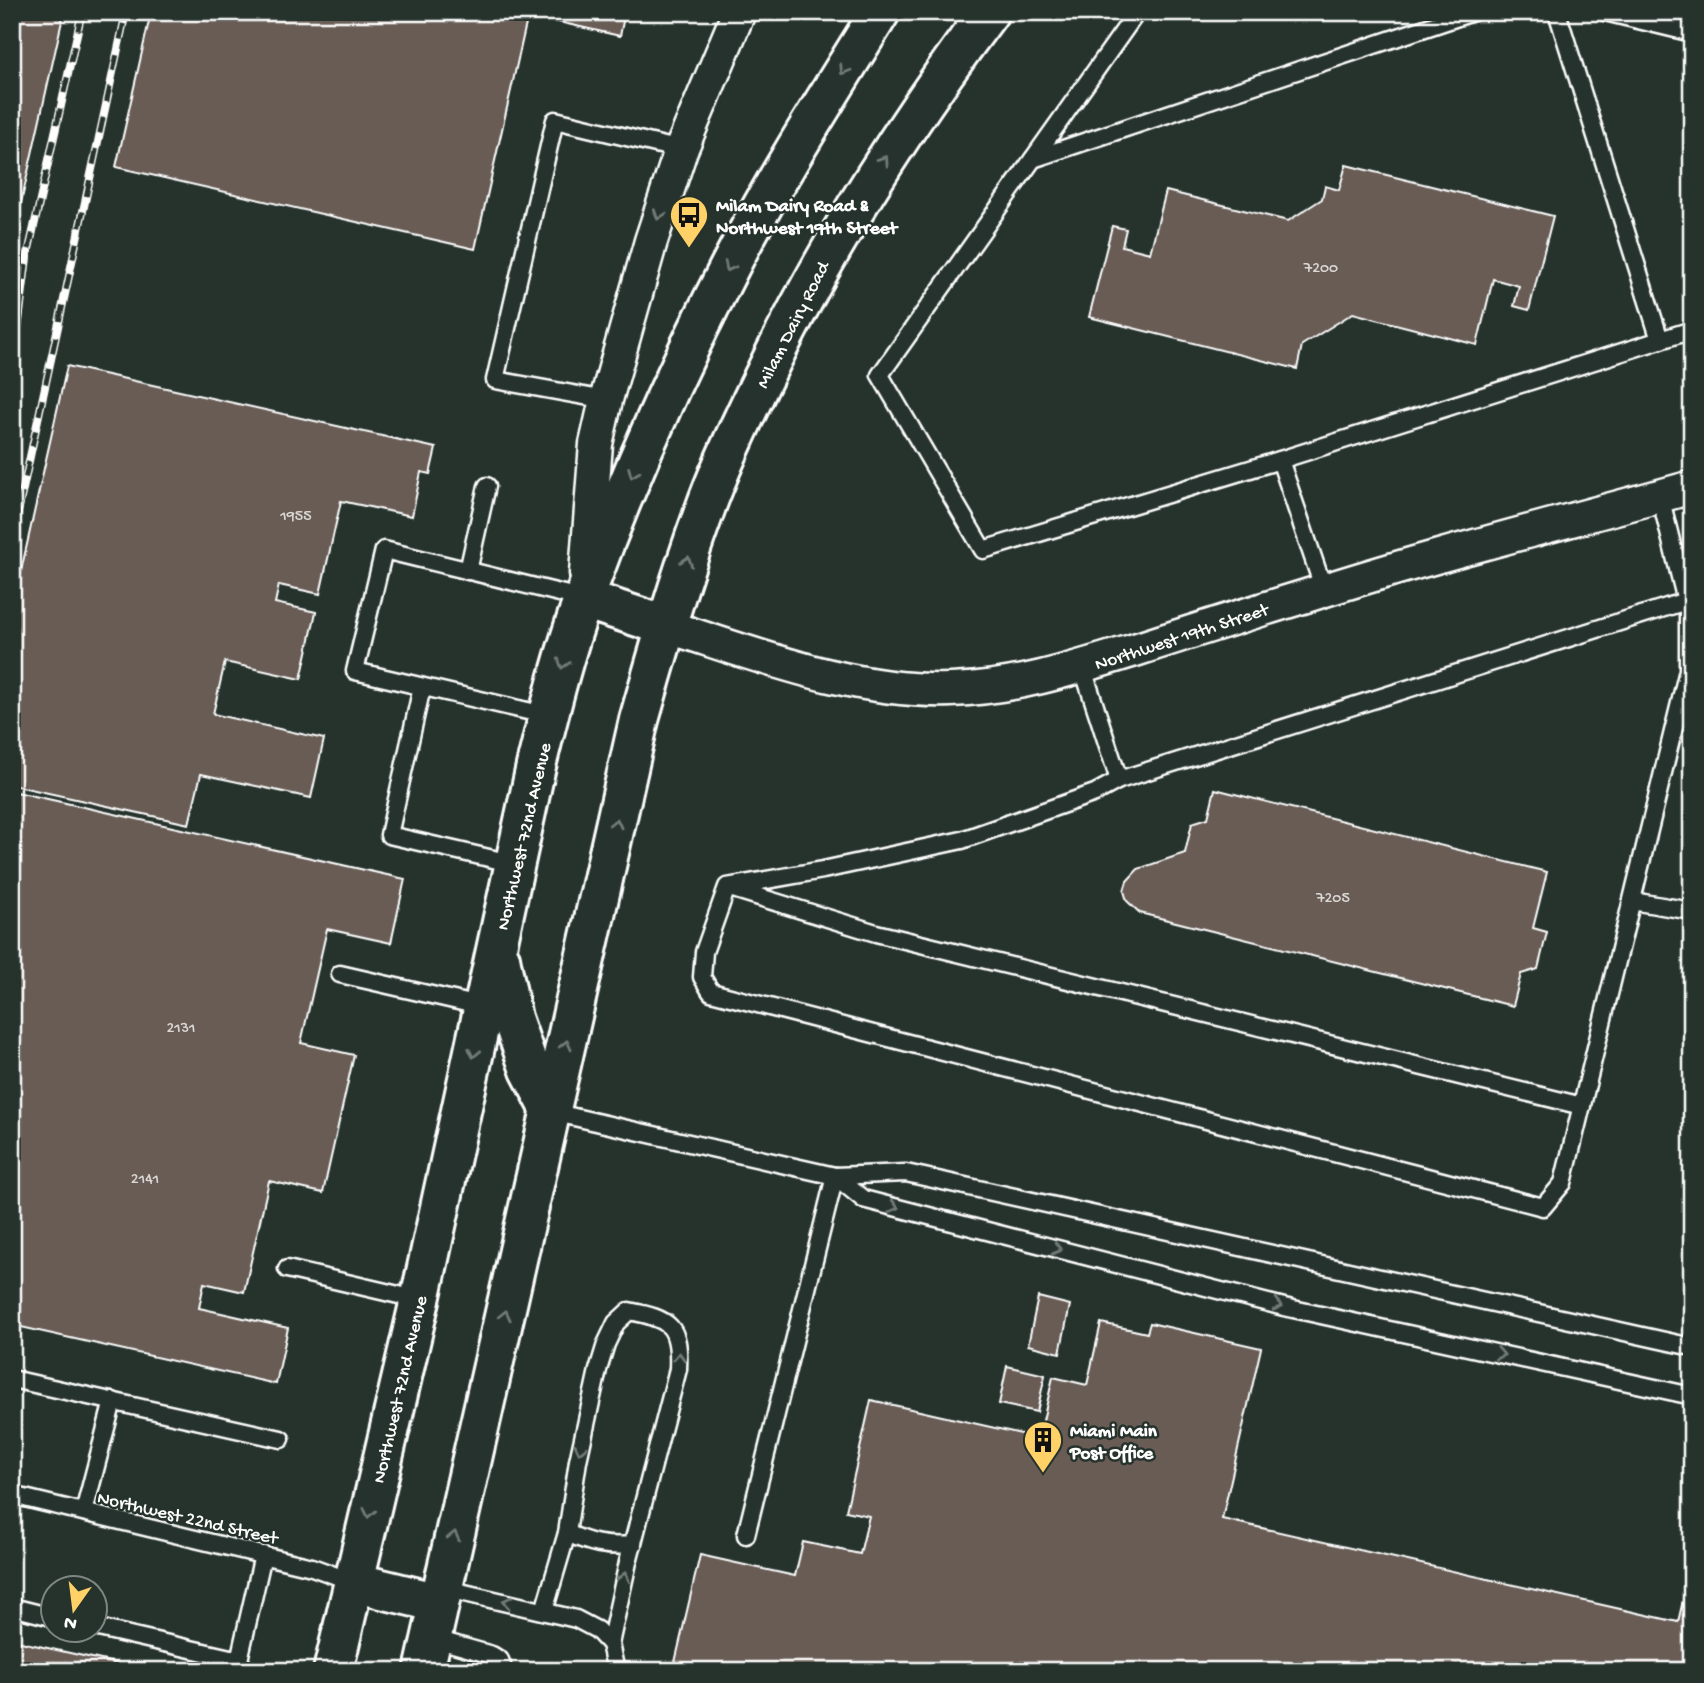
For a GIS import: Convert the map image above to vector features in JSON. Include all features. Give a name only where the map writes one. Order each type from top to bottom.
[{"type":"main road","points":[[353,1582],[434,1625],[639,720],[666,626],[584,599],[642,449],[724,277],[820,108],[880,12]]},
{"type":"main road","name":"Milam Dairy Road","points":[[666,626],[704,511],[724,461],[803,298],[837,236],[891,149],[989,12]]},
{"type":"main road","name":"Northwest 72nd Avenue","points":[[333,1671],[420,1300],[549,716],[584,599]]},
{"type":"main road","points":[[497,945],[512,1018],[530,1070],[551,1111]]},
{"type":"street","name":"Northwest 72nd Avenue","points":[[584,599],[596,444],[606,400],[650,241],[681,150],[738,12]]},
{"type":"street","name":"Northwest 19th Street","points":[[666,626],[816,673],[912,688],[950,690],[992,687],[1038,679],[1324,590],[1692,487]]},
{"type":"lane","points":[[1138,12],[880,375],[983,550],[1692,330]]},
{"type":"lane","points":[[1033,159],[1473,12]]},
{"type":"lane","points":[[1557,12],[1660,340]]},
{"type":"lane","points":[[1605,12],[1692,33]]},
{"type":"lane","points":[[606,400],[495,380],[555,120],[681,150]]},
{"type":"lane","points":[[1280,460],[1324,590]]},
{"type":"lane","points":[[468,571],[487,486]]},
{"type":"lane","points":[[727,887],[704,953],[702,977],[711,992],[1543,1207],[1563,1183],[1689,670],[1689,600],[1660,496]]},
{"type":"lane","points":[[549,716],[355,671],[384,550],[584,599]]},
{"type":"lane","points":[[727,887],[823,870],[962,840],[1095,793],[1119,780],[1689,600]]},
{"type":"lane","points":[[1082,666],[1119,780]]},
{"type":"lane","points":[[422,687],[389,835],[515,864]]},
{"type":"lane","points":[[727,887],[876,933],[1582,1106]]},
{"type":"lane","points":[[1632,901],[1692,911]]},
{"type":"lane","points":[[340,974],[484,1007]]},
{"type":"lane","points":[[551,1111],[835,1176],[906,1173],[1692,1347]]},
{"type":"lane","points":[[835,1176],[863,1199],[991,1233],[1284,1307],[1692,1396]]},
{"type":"lane","points":[[746,1535],[835,1176]]},
{"type":"lane","points":[[287,1269],[420,1300]]},
{"type":"lane","points":[[544,1611],[567,1533],[578,1461],[606,1344],[616,1323],[629,1311],[650,1315],[666,1322],[679,1343],[678,1369],[610,1644],[616,1671]]},
{"type":"lane","points":[[12,1379],[281,1439]]},
{"type":"lane","points":[[84,1512],[113,1401]]},
{"type":"lane","name":"Northwest 22nd Street","points":[[12,1495],[312,1567],[353,1582]]},
{"type":"lane","points":[[567,1533],[609,1547],[633,1545]]},
{"type":"lane","points":[[108,1631],[242,1666],[263,1555]]},
{"type":"lane","points":[[12,1607],[38,1614]]},
{"type":"lane","points":[[434,1625],[544,1611],[576,1619],[597,1630],[610,1644]]},
{"type":"lane","points":[[434,1625],[492,1655],[499,1660],[504,1671]]},
{"type":"building","points":[[12,12],[64,12],[12,243]]},
{"type":"building","points":[[151,12],[625,12],[620,36],[528,15],[475,249],[116,167]]},
{"type":"building","points":[[1346,165],[1553,216],[1529,310],[1514,306],[1519,286],[1493,279],[1477,345],[1353,313],[1302,345],[1297,369],[1089,317],[1112,226],[1126,229],[1122,246],[1150,253],[1166,191],[1288,221],[1322,199],[1325,186],[1339,190]]},
{"type":"building","points":[[67,366],[436,448],[430,474],[421,472],[412,516],[341,501],[320,594],[279,585],[275,603],[316,612],[301,679],[225,662],[213,714],[324,739],[311,798],[201,774],[189,824],[12,785],[12,611]]},
{"type":"building","points":[[1215,789],[1547,872],[1533,928],[1547,932],[1538,969],[1521,974],[1513,1006],[1140,913],[1127,901],[1124,891],[1127,881],[1138,869],[1185,853],[1192,823],[1208,818]]},
{"type":"building","points":[[12,791],[405,879],[391,943],[327,929],[301,1043],[354,1055],[323,1193],[269,1181],[244,1292],[204,1283],[199,1308],[288,1328],[276,1384],[12,1325]]},
{"type":"building","points":[[1038,1297],[1070,1305],[1060,1353],[1028,1345]]},
{"type":"building","name":"Miami Main Post Office","points":[[1101,1323],[1147,1333],[1150,1323],[1261,1348],[1222,1519],[1678,1622],[1692,1562],[1692,1671],[673,1671],[700,1555],[795,1576],[803,1542],[860,1554],[869,1516],[846,1511],[871,1400],[1039,1438],[1053,1377],[1087,1385]]},
{"type":"building","points":[[1007,1366],[1045,1375],[1037,1412],[999,1404]]},
{"type":"building","points":[[12,1640],[150,1671],[12,1671]]},
{"type":"railway","points":[[12,376],[27,258],[82,12]]},
{"type":"railway","points":[[12,540],[126,12]]},
{"type":"place","name":"Milam Dairy Road & Northwest 19th Street","points":[[689,249]]},
{"type":"place","name":"Miami Main Post Office","points":[[1043,1474]]}]
